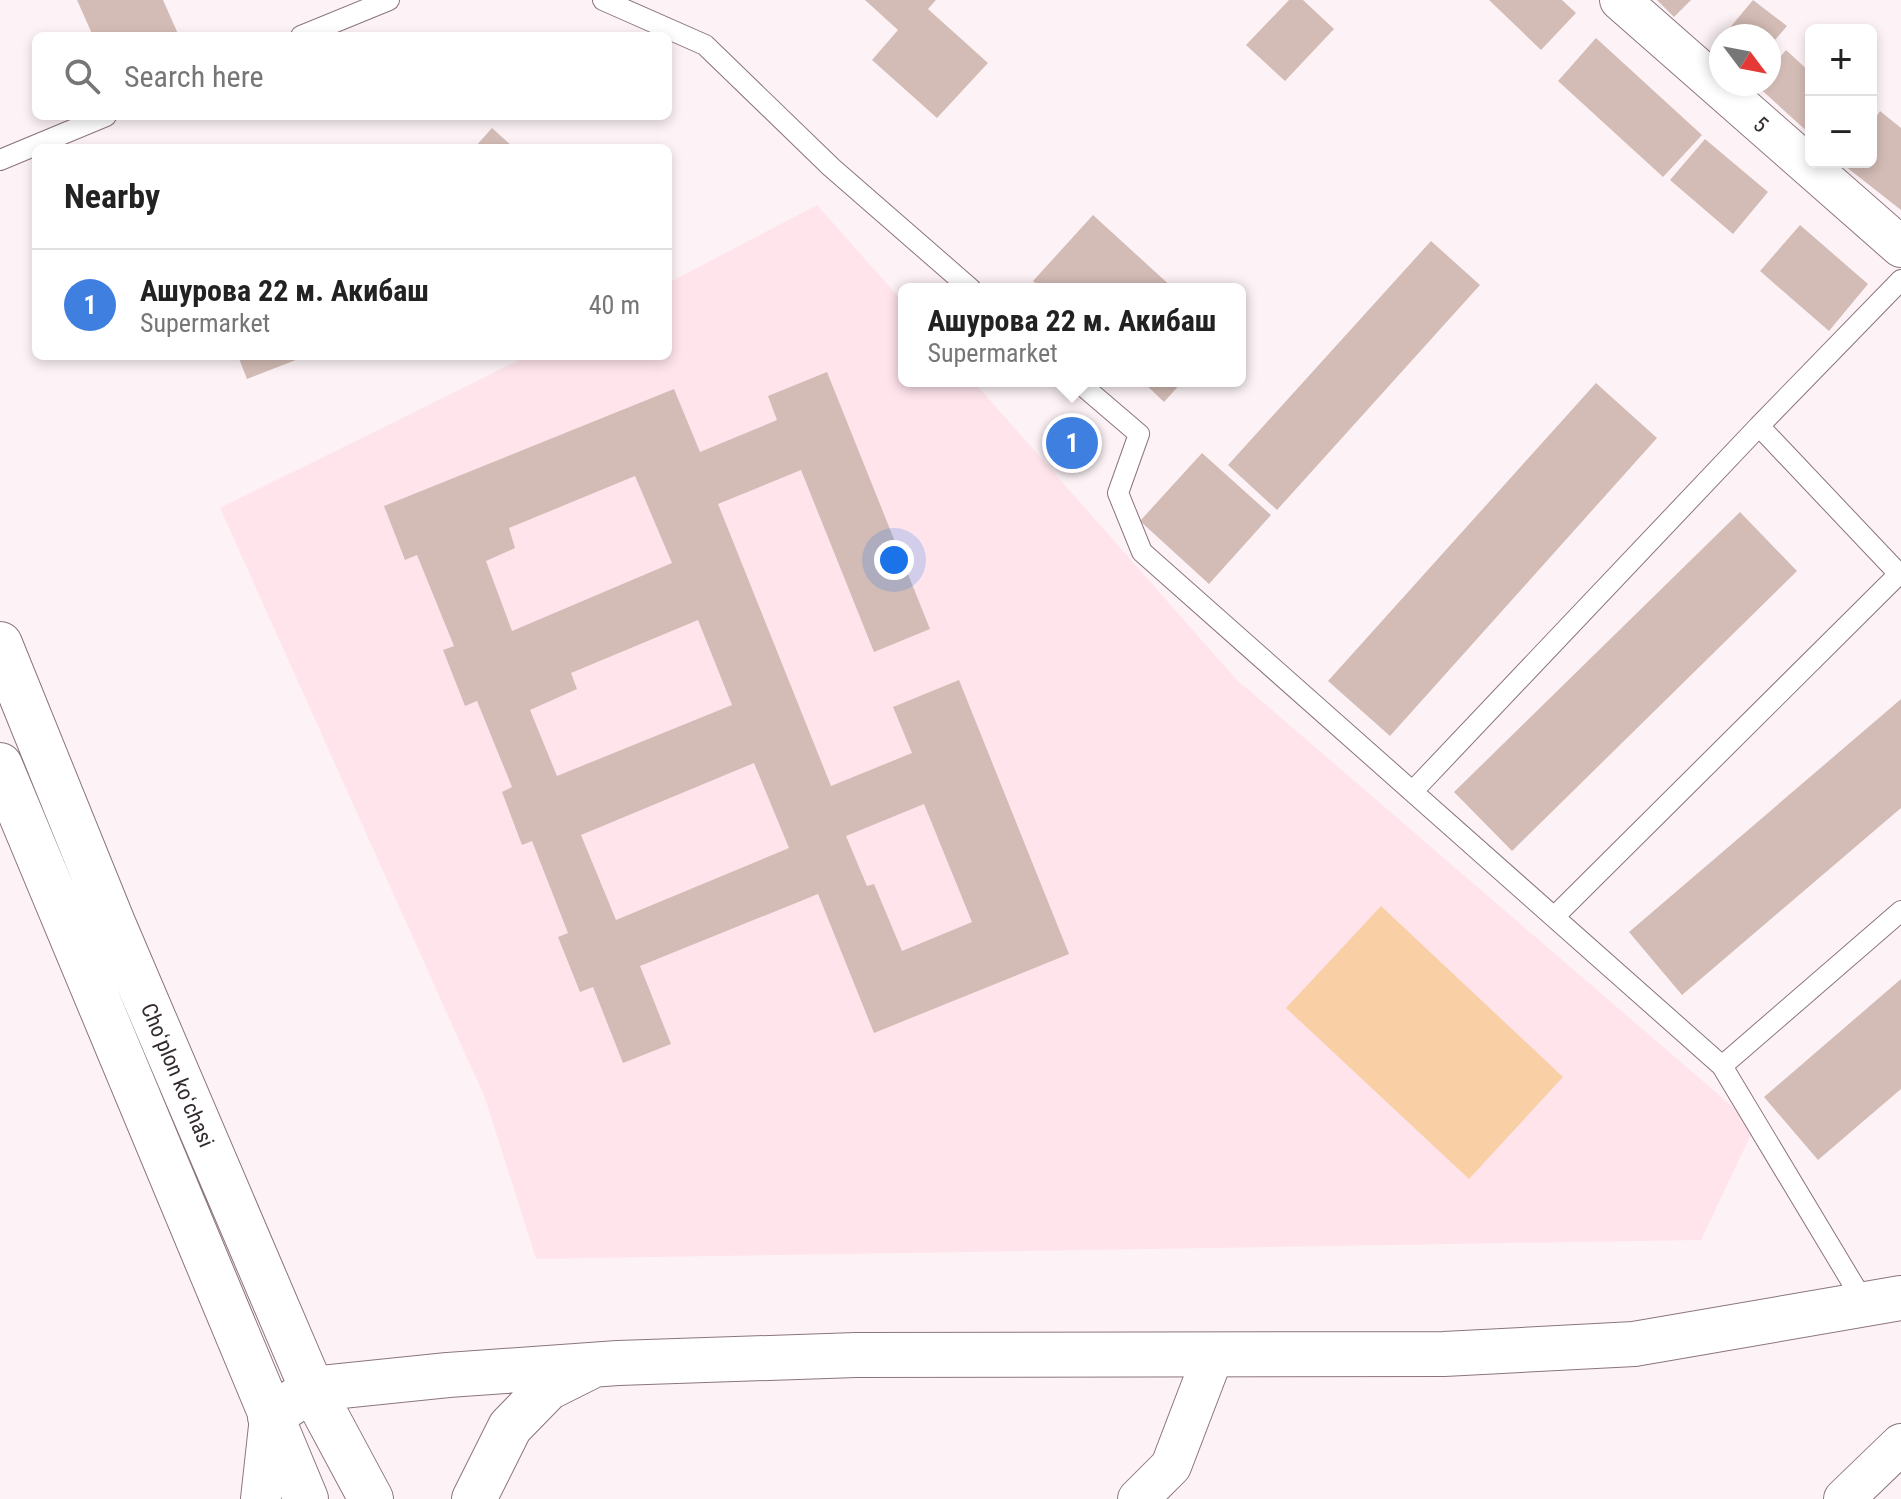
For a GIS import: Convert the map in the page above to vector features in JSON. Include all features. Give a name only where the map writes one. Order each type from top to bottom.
[{"type":"main road","name":"Choʻplon koʻchasi","points":[[0,644],[113,923],[312,1389],[371,1499]]},
{"type":"main road","name":"Choʻplon koʻchasi","points":[[0,765],[306,1499]]},
{"type":"main road","points":[[270,1417],[312,1389],[594,1364],[856,1355],[1444,1354],[1634,1344],[1883,1301]]},
{"type":"main road","points":[[474,1499],[480,1481],[510,1427],[548,1388],[594,1364]]},
{"type":"street","name":"5","points":[[1620,0],[1901,247]]},
{"type":"street","points":[[1138,1499],[1171,1466],[1213,1356]]},
{"type":"street","points":[[261,1499],[270,1417]]},
{"type":"street","points":[[1844,1499],[1901,1444]]},
{"type":"lane","points":[[311,32],[389,0]]},
{"type":"lane","points":[[603,0],[705,45],[831,167],[964,283]]},
{"type":"lane","points":[[39,144],[96,120]]},
{"type":"lane","points":[[0,160],[32,147]]},
{"type":"lane","points":[[1413,791],[1901,280]]},
{"type":"lane","points":[[1084,387],[1139,434],[1118,493],[1142,552],[1722,1066],[1883,1301]]},
{"type":"lane","points":[[1554,917],[1900,575],[1759,426]]},
{"type":"lane","points":[[1722,1066],[1901,911]]},
{"type":"shaded area","points":[[817,205],[898,296],[898,387],[978,387],[1236,679],[1755,1126],[1701,1240],[536,1259],[485,1098],[220,508],[519,360],[672,360],[672,281]]},
{"type":"shaded area","points":[[1381,906],[1563,1077],[1469,1179],[1286,1008]]},
{"type":"building","points":[[77,0],[163,0],[177,32],[91,32]]},
{"type":"building","points":[[865,0],[936,0],[928,9],[988,63],[937,118],[872,60],[898,30]]},
{"type":"building","points":[[1289,0],[1303,0],[1334,29],[1285,81],[1246,45]]},
{"type":"building","points":[[1489,0],[1562,0],[1576,13],[1541,50]]},
{"type":"building","points":[[1657,0],[1691,0],[1674,17]]},
{"type":"building","points":[[1753,0],[1787,26],[1781,33],[1781,24],[1733,24]]},
{"type":"building","points":[[1596,38],[1702,135],[1663,177],[1558,81]]},
{"type":"building","points":[[1786,50],[1805,67],[1805,130],[1768,96],[1781,96],[1781,56]]},
{"type":"building","points":[[1880,111],[1901,128],[1901,210],[1848,168],[1877,168],[1877,116]]},
{"type":"building","points":[[492,128],[510,144],[478,144]]},
{"type":"building","points":[[1705,139],[1768,192],[1733,234],[1670,180]]},
{"type":"building","points":[[1093,215],[1167,283],[1035,283],[1033,281]]},
{"type":"building","points":[[1800,225],[1868,284],[1829,331],[1760,271]]},
{"type":"building","points":[[1431,241],[1480,285],[1277,510],[1228,465]]},
{"type":"building","points":[[240,360],[296,360],[247,379]]},
{"type":"building","points":[[827,372],[930,629],[874,652],[801,470],[718,504],[831,786],[912,753],[893,707],[959,680],[1069,954],[874,1033],[818,894],[640,966],[671,1044],[623,1063],[593,987],[580,992],[558,937],[568,933],[532,841],[522,845],[502,792],[512,787],[477,701],[465,706],[443,650],[454,646],[417,555],[405,560],[384,506],[674,389],[700,452],[777,420],[768,396]],"holes":[[[635,476],[672,563],[512,631],[486,561],[515,548],[509,528]],[[698,620],[732,705],[557,776],[530,710],[577,689],[571,673]],[[754,763],[789,848],[616,920],[581,835]],[[924,804],[972,922],[902,951],[874,884],[867,886],[846,836]]]},
{"type":"building","points":[[1596,383],[1657,438],[1390,736],[1328,681]]},
{"type":"building","points":[[1148,387],[1178,387],[1164,402]]},
{"type":"building","points":[[1202,453],[1271,515],[1209,584],[1140,521]]},
{"type":"building","points":[[1740,512],[1797,571],[1512,851],[1454,792]]},
{"type":"building","points":[[1901,699],[1901,808],[1682,995],[1629,932]]},
{"type":"building","points":[[1901,979],[1901,1089],[1818,1160],[1764,1097]]},
{"type":"place","name":"Ашурова 22 м. Акибаш","points":[[1072,443]]}]
